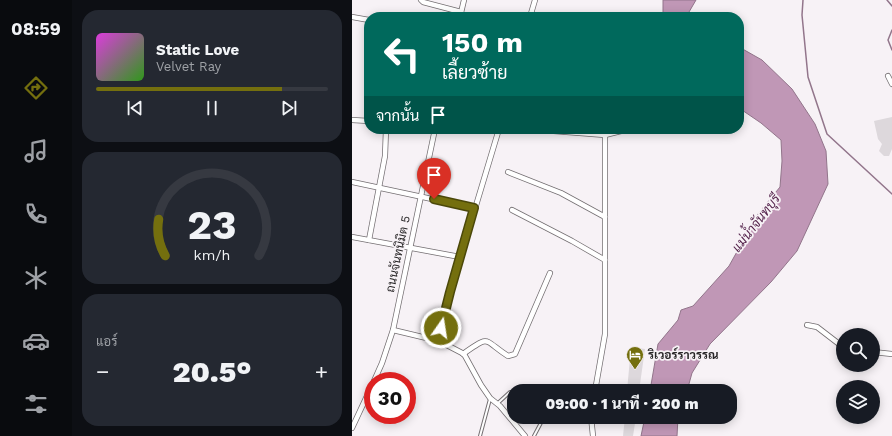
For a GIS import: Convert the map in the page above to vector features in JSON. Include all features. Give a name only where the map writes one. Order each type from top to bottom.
[{"type":"street","points":[[421,0],[454,12]]},
{"type":"street","points":[[461,12],[464,0]]},
{"type":"street","points":[[531,12],[535,0]]},
{"type":"street","points":[[352,17],[364,19]]},
{"type":"street","points":[[888,76],[892,84]]},
{"type":"street","points":[[352,120],[364,121]]},
{"type":"street","points":[[369,240],[385,156],[386,134]]},
{"type":"street","name":"ถนนจันทนิมิต 5","points":[[378,372],[393,330],[434,134]]},
{"type":"street","points":[[439,341],[450,292],[497,134]]},
{"type":"street","points":[[592,134],[609,134]]},
{"type":"street","points":[[596,384],[605,334],[605,135]]},
{"type":"street","points":[[508,172],[561,193],[605,217]]},
{"type":"street","points":[[352,182],[474,208]]},
{"type":"street","points":[[512,210],[605,260]]},
{"type":"street","points":[[352,237],[460,257]]},
{"type":"street","points":[[463,354],[477,343],[485,341],[492,342],[508,356],[515,354],[550,273]]},
{"type":"street","points":[[807,325],[817,327],[836,342]]},
{"type":"street","points":[[393,330],[439,341],[463,354],[490,398],[525,436]]},
{"type":"street","points":[[880,353],[892,354]]},
{"type":"street","name":"ถนนจันทนิมิต 5","points":[[352,428],[353,422],[364,400]]},
{"type":"street","points":[[592,424],[593,436]]},
{"type":"lane","points":[[497,404],[507,395]]},
{"type":"lane","points":[[480,436],[490,398]]},
{"type":"lane","points":[[534,436],[540,424]]},
{"type":"water","points":[[663,0],[696,0],[689,12],[663,12]]},
{"type":"water","name":"แม่น้ำจันทบุรี","points":[[744,50],[762,60],[792,89],[815,124],[826,151],[828,184],[797,251],[771,282],[710,344],[692,373],[689,384],[651,384],[658,344],[678,320],[681,310],[693,306],[729,266],[758,214],[780,187],[782,161],[781,140],[761,123],[744,111]]},
{"type":"water","points":[[644,424],[678,424],[677,436],[641,436]]},
{"type":"building","points":[[892,117],[892,149],[889,156],[884,156],[879,151],[882,144],[878,139],[874,121]]},
{"type":"building","name":"ริเวอร์ราวรรณ","points":[[631,347],[645,349],[640,384],[628,384]]},
{"type":"building","points":[[624,424],[635,424],[633,436],[623,436]]},
{"type":"waterway","points":[[803,0],[802,15],[808,77],[827,134],[892,194]]},
{"type":"waterway","points":[[887,0],[892,6]]},
{"type":"waterway","points":[[892,30],[888,40],[892,50]]},
{"type":"place","name":"ริเวอร์ราวรรณ","points":[[635,370]]},
{"type":"route","points":[[434,199],[474,208],[441,328]]}]
